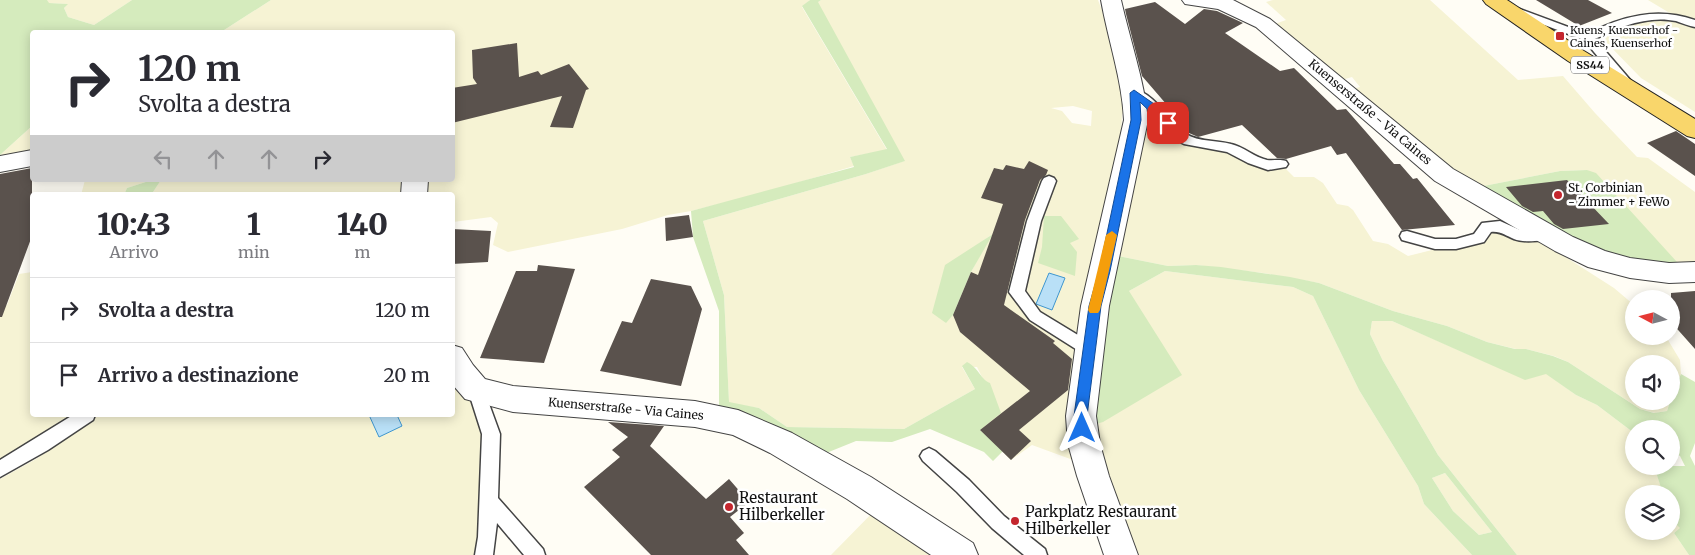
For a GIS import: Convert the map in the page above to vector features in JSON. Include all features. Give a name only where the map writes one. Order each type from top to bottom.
[{"type":"main road","name":"SS44","points":[[1495,1],[1634,93],[1695,130]]},
{"type":"street","points":[[1111,0],[1118,36],[1134,93],[1136,120],[1095,306],[1081,416],[1084,444],[1093,476],[1121,555]]},
{"type":"street","name":"Kuenserstraße - Via Caines","points":[[1192,0],[1223,3],[1262,23],[1302,54],[1368,114],[1444,175],[1546,234],[1598,260],[1650,271],[1669,273],[1695,272]]},
{"type":"street","points":[[0,164],[30,158]]},
{"type":"street","points":[[455,362],[462,374],[476,390]]},
{"type":"street","name":"Kuenserstraße - Via Caines","points":[[476,390],[513,399],[695,414],[738,423],[781,443],[859,488],[961,555]]},
{"type":"lane","points":[[1495,1],[1588,38],[1634,93]]},
{"type":"lane","points":[[1588,38],[1613,25],[1646,17],[1669,17],[1695,24]]},
{"type":"lane","points":[[1134,93],[1154,108],[1181,137],[1189,141],[1230,148],[1253,160],[1268,165],[1281,164]]},
{"type":"lane","points":[[1049,181],[1034,221],[1017,292],[1034,316],[1090,351]]},
{"type":"lane","points":[[1407,236],[1435,244],[1456,244],[1479,238],[1487,227],[1500,226],[1518,235],[1546,234]]},
{"type":"lane","points":[[476,390],[491,434],[487,537],[484,555]]},
{"type":"lane","points":[[0,469],[42,445],[84,417]]},
{"type":"lane","points":[[929,456],[963,486],[998,522],[1038,555]]},
{"type":"lane","points":[[488,501],[536,555]]},
{"type":"shaded area","points":[[47,0],[132,0],[94,25],[68,17],[64,8],[67,4],[48,3]]},
{"type":"shaded area","points":[[271,0],[810,0],[802,7],[887,150],[850,157],[854,166],[766,192],[668,215],[622,229],[508,252],[493,245],[498,223],[491,217],[455,222],[455,192],[153,192],[160,182],[455,182],[455,30],[224,30]]},
{"type":"shaded area","points":[[821,0],[1098,0],[1134,93],[1122,115],[1121,135],[1101,248],[1129,291],[1165,271],[1293,287],[1313,296],[1359,390],[1418,486],[1424,504],[1472,555],[1121,555],[1073,460],[1032,445],[1011,460],[980,430],[984,381],[977,367],[962,367],[975,389],[904,429],[787,427],[759,408],[729,403],[724,295],[703,221],[866,174],[904,161],[817,2]],"holes":[[[1073,106],[1092,111],[1091,126],[1072,123],[1062,111],[1051,108]],[[991,235],[971,272],[953,315],[945,323],[979,244]]]},
{"type":"shaded area","points":[[1273,0],[1430,0],[1518,80],[1563,76],[1637,157],[1648,158],[1695,192],[1695,272],[1687,273],[1587,170],[1560,171],[1468,189],[1348,90],[1360,87],[1352,77],[1338,81],[1272,25],[1286,20],[1266,2]]},
{"type":"shaded area","points":[[1648,0],[1695,0],[1695,112],[1641,78],[1603,39],[1616,30],[1648,19],[1662,21],[1673,15]]},
{"type":"shaded area","points":[[1144,110],[1160,131],[1215,145],[1253,160],[1281,164],[1294,177],[1314,177],[1323,183],[1337,204],[1348,206],[1353,210],[1373,241],[1388,244],[1408,256],[1456,244],[1487,227],[1531,235],[1614,288],[1625,297],[1625,345],[1671,345],[1677,355],[1625,355],[1625,399],[1568,362],[1554,356],[1487,342],[1447,326],[1393,311],[1319,283],[1263,273],[1196,265],[1168,266],[1118,256]]},
{"type":"shaded area","points":[[30,128],[30,158],[0,164],[0,155]]},
{"type":"shaded area","points":[[84,182],[146,182],[127,188],[125,192],[82,192]]},
{"type":"shaded area","points":[[30,272],[30,417],[84,417],[0,469],[0,306],[7,305],[19,274]]},
{"type":"shaded area","points":[[1372,321],[1392,321],[1525,379],[1546,373],[1576,395],[1597,405],[1625,426],[1625,475],[1657,475],[1660,485],[1625,485],[1625,540],[1679,540],[1689,555],[1517,555],[1438,455],[1383,361],[1370,334]]},
{"type":"shaded area","points":[[455,361],[491,434],[484,555],[0,555],[0,479],[36,459],[95,417],[455,417]]},
{"type":"shaded area","points":[[1644,410],[1667,410],[1667,411],[1655,413]]},
{"type":"shaded area","points":[[1445,473],[1492,532],[1479,535],[1453,511],[1432,478]]},
{"type":"shaded area","points":[[882,503],[961,555],[831,555]]},
{"type":"green space","points":[[0,0],[47,0],[49,3],[68,4],[64,8],[68,17],[94,25],[132,0],[271,0],[224,30],[30,30],[30,128],[0,155]]},
{"type":"green space","points":[[810,0],[821,0],[818,2],[905,161],[703,221],[724,295],[729,402],[759,408],[787,427],[904,429],[975,389],[962,366],[967,362],[990,383],[1001,413],[980,430],[1003,451],[993,461],[984,452],[930,429],[892,442],[856,441],[809,460],[719,407],[719,311],[693,237],[691,211],[854,167],[850,157],[887,149],[802,6]]},
{"type":"green space","points":[[1587,170],[1596,173],[1687,273],[1630,268],[1468,189],[1560,171]]},
{"type":"green space","points":[[146,182],[160,182],[153,192],[125,192],[127,188]]},
{"type":"green space","points":[[1044,216],[1061,216],[1079,239],[1070,243],[1077,252],[1075,276],[1038,263],[1042,247]]},
{"type":"green space","points":[[993,234],[971,272],[953,315],[946,323],[932,313],[945,265]]},
{"type":"green space","points":[[1118,256],[1168,266],[1196,265],[1221,267],[1319,283],[1393,311],[1447,326],[1487,342],[1515,349],[1526,349],[1568,362],[1625,399],[1625,410],[1644,410],[1654,413],[1680,410],[1681,374],[1695,382],[1695,443],[1690,456],[1695,466],[1695,555],[1689,555],[1679,540],[1680,485],[1660,485],[1657,475],[1680,475],[1680,466],[1685,466],[1680,456],[1680,420],[1625,420],[1625,426],[1597,405],[1576,395],[1546,374],[1525,380],[1392,321],[1372,321],[1370,334],[1383,361],[1438,455],[1517,555],[1472,555],[1424,504],[1418,486],[1359,390],[1313,296],[1293,287],[1165,271],[1129,291],[1182,375],[1103,422],[1082,428]],"holes":[[[1445,473],[1492,532],[1479,535],[1453,511],[1432,478]]]},
{"type":"water","points":[[1049,273],[1065,278],[1052,310],[1036,304]]},
{"type":"water","points":[[370,417],[398,417],[402,426],[379,437]]},
{"type":"building","points":[[1536,0],[1588,0],[1612,13],[1579,26]]},
{"type":"building","points":[[1155,2],[1185,24],[1204,9],[1217,11],[1243,23],[1225,33],[1280,71],[1294,68],[1337,110],[1346,109],[1394,164],[1400,164],[1413,179],[1417,178],[1455,225],[1402,230],[1346,153],[1337,155],[1331,146],[1286,159],[1277,158],[1242,125],[1198,137],[1187,132],[1162,106],[1167,105],[1142,76],[1126,14],[1125,9]]},
{"type":"building","points":[[517,43],[519,77],[538,71],[541,75],[569,64],[589,89],[586,90],[573,128],[550,127],[562,96],[455,122],[455,88],[477,84],[473,78],[472,50]]},
{"type":"building","points":[[1676,131],[1695,144],[1695,176],[1647,143]]},
{"type":"building","points":[[1029,161],[1048,170],[1046,175],[1040,180],[1025,220],[1004,305],[1055,341],[1053,343],[1072,359],[1068,390],[1019,430],[1031,441],[1011,460],[980,430],[1030,391],[960,332],[953,315],[971,272],[978,275],[1003,204],[981,198],[994,168],[1003,170],[1006,165],[1024,169]]},
{"type":"building","points":[[30,168],[30,182],[32,182],[32,192],[30,192],[30,241],[2,317],[0,317],[0,174]]},
{"type":"building","points":[[1567,180],[1609,224],[1563,229],[1554,224],[1543,211],[1533,212],[1522,206],[1506,187]]},
{"type":"building","points":[[689,215],[693,237],[666,241],[665,218]]},
{"type":"building","points":[[455,229],[491,231],[488,262],[455,264]]},
{"type":"building","points":[[538,265],[575,269],[544,363],[480,358],[516,271],[537,271]]},
{"type":"building","points":[[651,279],[691,286],[702,309],[681,386],[600,371],[622,321],[632,323]]},
{"type":"building","points":[[1695,291],[1695,349],[1680,332],[1680,292]]},
{"type":"building","points":[[608,422],[664,426],[650,446],[706,499],[729,479],[749,502],[730,517],[744,533],[736,540],[749,555],[651,555],[584,487],[620,457],[612,450],[628,437]]},
{"type":"slow traffic","points":[[1094,310],[1112,235]]},
{"type":"place","name":"Kuens, Kuenserhof - Caines, Kuenserhof","points":[[1560,36]]},
{"type":"place","name":"St. Corbinian - Zimmer + FeWo","points":[[1558,195]]},
{"type":"place","name":"Restaurant Hilberkeller","points":[[729,507]]},
{"type":"place","name":"Parkplatz Restaurant Hilberkeller","points":[[1015,521]]},
{"type":"route","points":[[1082,428],[1081,416],[1095,306],[1136,120],[1134,93],[1154,108],[1168,123]]}]
